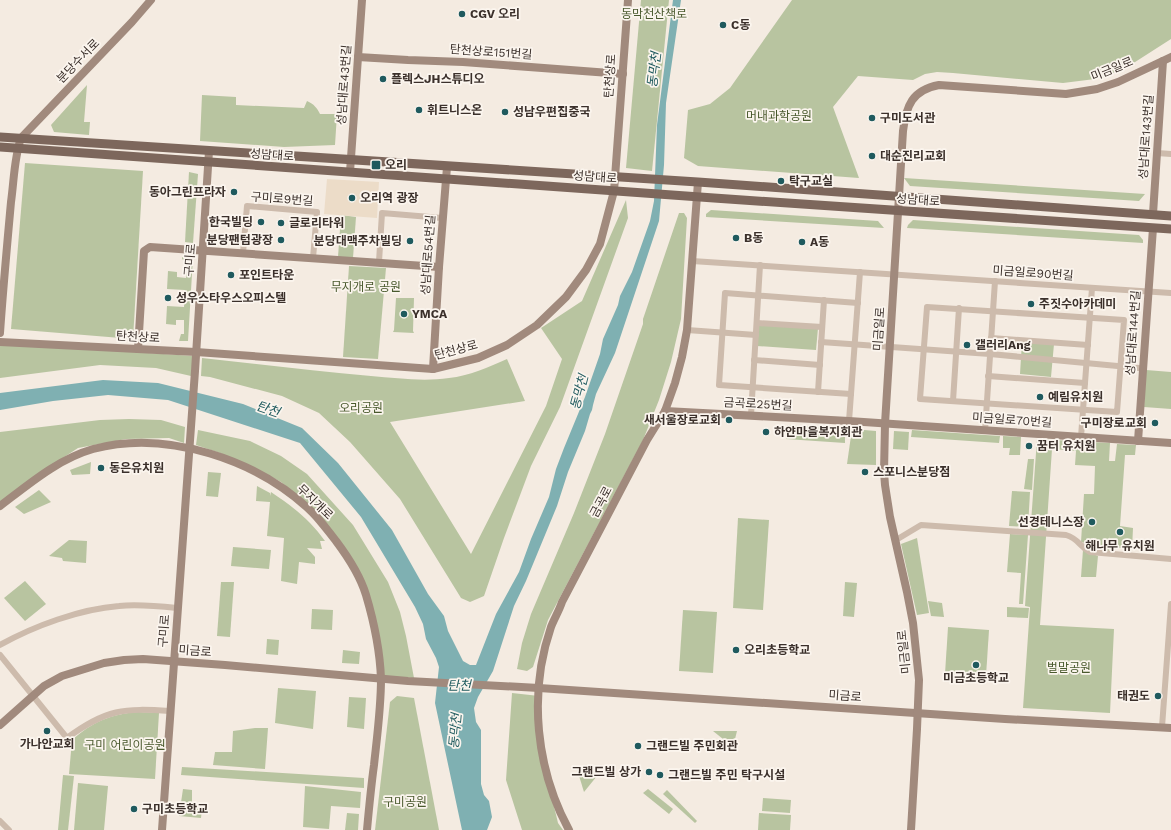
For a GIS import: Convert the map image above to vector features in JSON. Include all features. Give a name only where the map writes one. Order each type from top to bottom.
[{"type":"main road","name":"성남대로","points":[[0,137],[615,178],[698,182],[1171,216]]},
{"type":"main road","name":"성남대로","points":[[0,147],[696,197],[1171,229]]},
{"type":"street","name":"분당수서로","points":[[21,138],[132,22],[151,0]]},
{"type":"street","name":"성남대로43번길","points":[[350,172],[362,0]]},
{"type":"street","name":"탄천상로","points":[[0,342],[196,352],[433,369],[478,358],[507,345],[537,324],[560,303],[577,284],[597,253],[614,191],[628,0]]},
{"type":"street","name":"탄천상로151번길","points":[[358,57],[463,62],[623,74]]},
{"type":"street","name":"미금일로","points":[[911,830],[918,712],[918,673],[913,623],[890,517],[884,472],[889,348],[905,116],[916,95],[923,90],[939,85],[1066,94],[1078,93],[1118,82],[1171,57]]},
{"type":"street","name":"성남대로143번길","points":[[1153,214],[1163,61]]},
{"type":"street","points":[[0,333],[17,149],[21,138]]},
{"type":"street","name":"구미로","points":[[162,830],[195,371],[209,151]]},
{"type":"street","points":[[1157,154],[1171,154]]},
{"type":"street","name":"성남대로54번길","points":[[433,369],[442,218],[447,166]]},
{"type":"street","name":"금곡로","points":[[569,830],[558,810],[546,776],[538,712],[543,657],[551,627],[582,563],[647,440],[665,412],[680,364],[687,330],[698,182]]},
{"type":"street","name":"구미로9번길","points":[[243,253],[247,206],[317,212],[313,258]]},
{"type":"street","points":[[379,262],[382,214],[442,218]]},
{"type":"street","name":"성남대로144번길","points":[[1138,441],[1153,228]]},
{"type":"street","points":[[138,349],[144,251],[150,247],[439,267]]},
{"type":"street","name":"미금일로90번길","points":[[692,261],[1171,293]]},
{"type":"street","points":[[751,415],[760,265]]},
{"type":"street","points":[[849,421],[860,272]]},
{"type":"street","points":[[985,430],[995,281]]},
{"type":"street","points":[[1081,437],[1092,288]]},
{"type":"street","points":[[851,394],[719,385],[725,293],[858,303]]},
{"type":"street","points":[[818,392],[824,300]]},
{"type":"street","points":[[927,307],[993,310],[1124,320],[1118,412],[920,399],[927,307]]},
{"type":"street","points":[[953,401],[959,308]]},
{"type":"street","points":[[757,323],[822,327]]},
{"type":"street","points":[[687,330],[756,335]]},
{"type":"street","points":[[991,338],[1088,345]]},
{"type":"street","name":"성남대로144번길","points":[[821,342],[855,343],[889,348],[990,354],[1139,368]]},
{"type":"street","points":[[754,360],[820,365]]},
{"type":"street","points":[[988,376],[1085,383]]},
{"type":"street","name":"금곡로25번길","points":[[665,412],[751,415],[885,424]]},
{"type":"street","name":"미금일로70번길","points":[[885,424],[1171,443]]},
{"type":"street","name":"무지개로","points":[[0,506],[36,479],[65,460],[94,449],[119,444],[144,443],[167,444],[189,448],[217,456],[241,465],[266,478],[294,497],[319,520],[350,561],[359,577],[365,593],[375,632],[381,679],[368,830]]},
{"type":"street","points":[[896,540],[921,525],[1066,535],[1076,539],[1085,549],[1090,552],[1171,559]]},
{"type":"street","points":[[1162,727],[1171,604]]},
{"type":"street","points":[[0,645],[44,625],[66,617],[97,609],[126,605],[178,608]]},
{"type":"street","points":[[0,655],[67,738],[94,720],[120,710],[140,709],[170,711]]},
{"type":"street","name":"미금로","points":[[0,725],[44,686],[62,676],[104,663],[131,660],[174,661],[408,681],[1171,728]]},
{"type":"street","points":[[0,821],[9,830]]},
{"type":"green space","name":"동막천산책로","points":[[641,0],[669,0],[652,171],[626,168]]},
{"type":"green space","name":"머내과학공원","points":[[792,0],[1171,0],[1171,39],[1132,64],[1103,78],[1063,83],[937,72],[925,74],[913,80],[858,76],[833,107],[859,178],[698,166],[684,158],[688,110],[710,104],[730,88]]},
{"type":"green space","points":[[87,85],[84,122],[90,122],[89,135],[54,132],[51,125]]},
{"type":"green space","points":[[202,95],[236,97],[236,105],[304,108],[307,101],[315,106],[320,114],[337,114],[335,145],[284,147],[200,141]]},
{"type":"green space","points":[[25,163],[143,171],[133,339],[11,329]]},
{"type":"green space","points":[[189,172],[198,174],[193,243],[185,242]]},
{"type":"green space","points":[[904,178],[1145,194],[1139,201],[910,186]]},
{"type":"green space","name":"오리공원","points":[[626,200],[628,218],[560,407],[531,466],[484,596],[470,602],[461,598],[400,499],[350,442],[319,413],[282,396],[201,376],[202,358],[420,380],[456,377],[486,368],[507,359],[525,401],[390,422],[471,554],[546,406],[562,359],[541,328],[582,301]]},
{"type":"green space","points":[[711,210],[878,221],[884,228],[706,217],[706,214]]},
{"type":"green space","points":[[679,213],[684,213],[687,218],[681,319],[671,362],[659,400],[643,440],[548,620],[533,667],[527,671],[517,669],[522,643],[531,614],[574,513],[605,434]]},
{"type":"green space","points":[[341,215],[356,217],[353,258],[338,257]]},
{"type":"green space","points":[[913,220],[1139,235],[1143,240],[1143,243],[907,228]]},
{"type":"green space","points":[[182,257],[193,257],[188,341],[179,341],[181,334],[184,334],[184,320],[176,320],[176,325],[166,324],[167,306],[184,307],[185,290],[167,289],[168,271],[177,272],[177,277],[186,278],[188,263],[182,259]]},
{"type":"green space","name":"무지개로 공원","points":[[349,266],[386,268],[378,359],[343,357]]},
{"type":"green space","name":"YMCA","points":[[396,298],[414,298],[414,333],[393,332]]},
{"type":"green space","points":[[758,324],[818,328],[816,350],[757,346]]},
{"type":"green space","points":[[1022,342],[1054,344],[1051,377],[1020,374]]},
{"type":"green space","points":[[0,343],[193,356],[191,376],[156,368],[100,365],[0,378]]},
{"type":"green space","points":[[1146,370],[1171,372],[1171,409],[1144,407]]},
{"type":"green space","points":[[100,420],[161,420],[185,427],[184,443],[169,438],[126,439],[78,448],[0,503],[0,432]]},
{"type":"green space","points":[[787,425],[845,429],[845,443],[786,439]]},
{"type":"green space","points":[[852,429],[876,431],[876,465],[847,464]]},
{"type":"green space","points":[[198,430],[250,441],[281,456],[307,474],[353,525],[388,582],[400,612],[414,678],[383,676],[357,568],[298,496],[281,482],[268,475],[220,453],[196,445]]},
{"type":"green space","points":[[912,430],[1000,436],[999,443],[911,437]]},
{"type":"green space","points":[[894,431],[909,432],[908,450],[893,449]]},
{"type":"green space","points":[[1003,436],[1021,437],[1020,455],[1009,455],[1010,448],[1003,448]]},
{"type":"green space","name":"벌말공원","points":[[1037,439],[1110,443],[1109,461],[1115,461],[1117,444],[1136,445],[1135,455],[1125,455],[1120,526],[1133,528],[1132,549],[1110,547],[1110,535],[1109,551],[1089,549],[1083,542],[1081,542],[1084,494],[1094,494],[1095,466],[1075,465],[1076,451],[1052,449],[1040,625],[1114,629],[1110,713],[1023,708],[1030,607],[1025,606]]},
{"type":"green space","points":[[1028,459],[1034,459],[1032,490],[1024,489]]},
{"type":"green space","points":[[91,462],[90,474],[72,475],[70,470]]},
{"type":"green space","points":[[208,472],[221,473],[218,497],[206,496]]},
{"type":"green space","points":[[257,486],[270,493],[270,496],[271,492],[293,508],[313,526],[325,541],[320,541],[322,549],[307,548],[315,557],[315,564],[299,562],[297,584],[281,581],[284,538],[267,536],[270,502],[256,501]]},
{"type":"green space","points":[[39,490],[51,502],[24,514],[15,507]]},
{"type":"green space","points":[[1012,491],[1030,492],[1028,527],[1009,526]]},
{"type":"green space","points":[[738,518],[769,520],[763,610],[733,608]]},
{"type":"green space","points":[[1010,534],[1028,535],[1023,604],[1019,604],[1021,573],[1007,572]]},
{"type":"green space","points":[[917,538],[929,613],[917,615],[901,544]]},
{"type":"green space","points":[[69,540],[87,541],[86,563],[63,561],[62,558],[49,556]]},
{"type":"green space","points":[[233,547],[271,550],[269,569],[231,566]]},
{"type":"green space","points":[[1083,550],[1098,556],[1096,577],[1081,577]]},
{"type":"green space","points":[[25,581],[46,604],[25,621],[4,598]]},
{"type":"green space","points":[[221,582],[234,582],[230,637],[217,636]]},
{"type":"green space","points":[[845,582],[857,583],[854,617],[843,616]]},
{"type":"green space","points":[[928,601],[942,603],[944,617],[931,616]]},
{"type":"green space","points":[[1007,607],[1029,608],[1028,618],[1007,617]]},
{"type":"green space","points":[[312,609],[333,610],[332,630],[311,629]]},
{"type":"green space","points":[[683,610],[717,612],[713,673],[679,671]]},
{"type":"green space","points":[[948,627],[989,630],[986,676],[945,674]]},
{"type":"green space","points":[[267,639],[279,640],[278,655],[266,654]]},
{"type":"green space","points":[[343,650],[360,652],[359,664],[342,663]]},
{"type":"green space","points":[[278,688],[316,691],[313,729],[275,723]]},
{"type":"green space","points":[[512,693],[539,696],[545,769],[558,823],[563,830],[522,830],[506,780]]},
{"type":"green space","name":"구미공원","points":[[397,696],[414,698],[439,830],[375,830],[390,702]]},
{"type":"green space","points":[[349,697],[366,698],[364,729],[347,727]]},
{"type":"green space","name":"구미 어린이공원","points":[[138,712],[159,713],[155,779],[69,774],[72,740],[87,728],[102,720]]},
{"type":"green space","points":[[268,728],[265,769],[213,765],[215,752],[232,752],[233,731]]},
{"type":"green space","points":[[713,731],[737,731],[733,747]]},
{"type":"green space","points":[[576,766],[597,776],[584,792]]},
{"type":"green space","points":[[182,767],[364,778],[364,788],[181,775]]},
{"type":"green space","points":[[63,775],[74,776],[68,830],[58,830]]},
{"type":"green space","points":[[78,783],[108,786],[104,830],[74,830]]},
{"type":"green space","points":[[305,786],[361,792],[360,808],[331,806],[329,829],[303,827]]},
{"type":"green space","points":[[183,789],[192,790],[192,807],[202,808],[201,818],[179,816]]},
{"type":"green space","points":[[648,789],[673,809],[669,814],[643,793]]},
{"type":"green space","points":[[667,790],[697,821],[695,823],[663,794]]},
{"type":"green space","points":[[763,798],[791,800],[790,813],[762,811]]},
{"type":"green space","points":[[347,813],[359,814],[358,830],[345,830]]},
{"type":"green space","points":[[759,813],[791,815],[790,830],[758,830]]},
{"type":"shaded area","name":"오리역 광장","points":[[327,179],[379,182],[377,218],[324,214]]},
{"type":"water","name":"탄천","points":[[673,0],[681,0],[666,103],[664,165],[659,221],[615,353],[596,394],[585,431],[568,472],[557,506],[514,606],[493,671],[478,697],[474,708],[476,722],[481,730],[481,784],[484,795],[489,801],[492,817],[487,830],[462,830],[435,703],[439,667],[426,639],[423,624],[415,607],[361,517],[300,443],[168,400],[108,395],[53,401],[0,410],[0,393],[103,380],[158,383],[243,404],[302,428],[338,463],[392,530],[428,594],[444,616],[448,631],[463,661],[470,665],[476,665],[496,614],[519,572],[549,497],[556,469],[585,397],[600,354],[603,339],[618,305],[620,296],[632,272],[650,221],[654,201],[657,125]]},
{"type":"place","name":"CGV 오리","points":[[462,14]]},
{"type":"place","name":"C동","points":[[723,25]]},
{"type":"place","name":"플렉스JH스튜디오","points":[[383,79]]},
{"type":"place","name":"휘트니스온","points":[[419,110]]},
{"type":"place","name":"성남우편집중국","points":[[505,112]]},
{"type":"place","name":"구미도서관","points":[[872,118]]},
{"type":"place","name":"대순진리교회","points":[[872,156]]},
{"type":"place","name":"오리","points":[[376,165]]},
{"type":"place","name":"탁구교실","points":[[781,181]]},
{"type":"place","name":"동아그린프라자","points":[[234,192]]},
{"type":"place","name":"오리역 광장","points":[[352,198]]},
{"type":"place","name":"한국빌딩","points":[[261,222]]},
{"type":"place","name":"글로리타워","points":[[281,223]]},
{"type":"place","name":"B동","points":[[736,238]]},
{"type":"place","name":"분당팬텀광장","points":[[281,240]]},
{"type":"place","name":"분당대맥주차빌딩","points":[[410,241]]},
{"type":"place","name":"A동","points":[[802,242]]},
{"type":"place","name":"포인트타운","points":[[231,275]]},
{"type":"place","name":"성우스타우스오피스텔","points":[[168,298]]},
{"type":"place","name":"주짓수아카데미","points":[[1031,304]]},
{"type":"place","name":"YMCA","points":[[404,314]]},
{"type":"place","name":"갤러리Ang","points":[[967,345]]},
{"type":"place","name":"예림유치원","points":[[1040,397]]},
{"type":"place","name":"새서울장로교회","points":[[729,420]]},
{"type":"place","name":"구미장로교회","points":[[1155,423]]},
{"type":"place","name":"하얀마을복지회관","points":[[766,432]]},
{"type":"place","name":"꿈터 유치원","points":[[1029,446]]},
{"type":"place","name":"동은유치원","points":[[101,468]]},
{"type":"place","name":"스포니스분당점","points":[[865,472]]},
{"type":"place","name":"선경테니스장","points":[[1092,522]]},
{"type":"place","name":"해나무 유치원","points":[[1120,532]]},
{"type":"place","name":"오리초등학교","points":[[736,650]]},
{"type":"place","name":"미금초등학교","points":[[976,665]]},
{"type":"place","name":"태권도","points":[[1158,696]]},
{"type":"place","name":"가나안교회","points":[[47,731]]},
{"type":"place","name":"그랜드빌 주민회관","points":[[638,746]]},
{"type":"place","name":"그랜드빌 상가","points":[[649,772]]},
{"type":"place","name":"그랜드빌 주민 탁구시설","points":[[660,775]]},
{"type":"place","name":"구미초등학교","points":[[134,809]]},
{"type":"water label","name":"동막천","points":[[654,70]]},
{"type":"water label","name":"동막천","points":[[579,392]]},
{"type":"water label","name":"동막천","points":[[455,731]]}]
